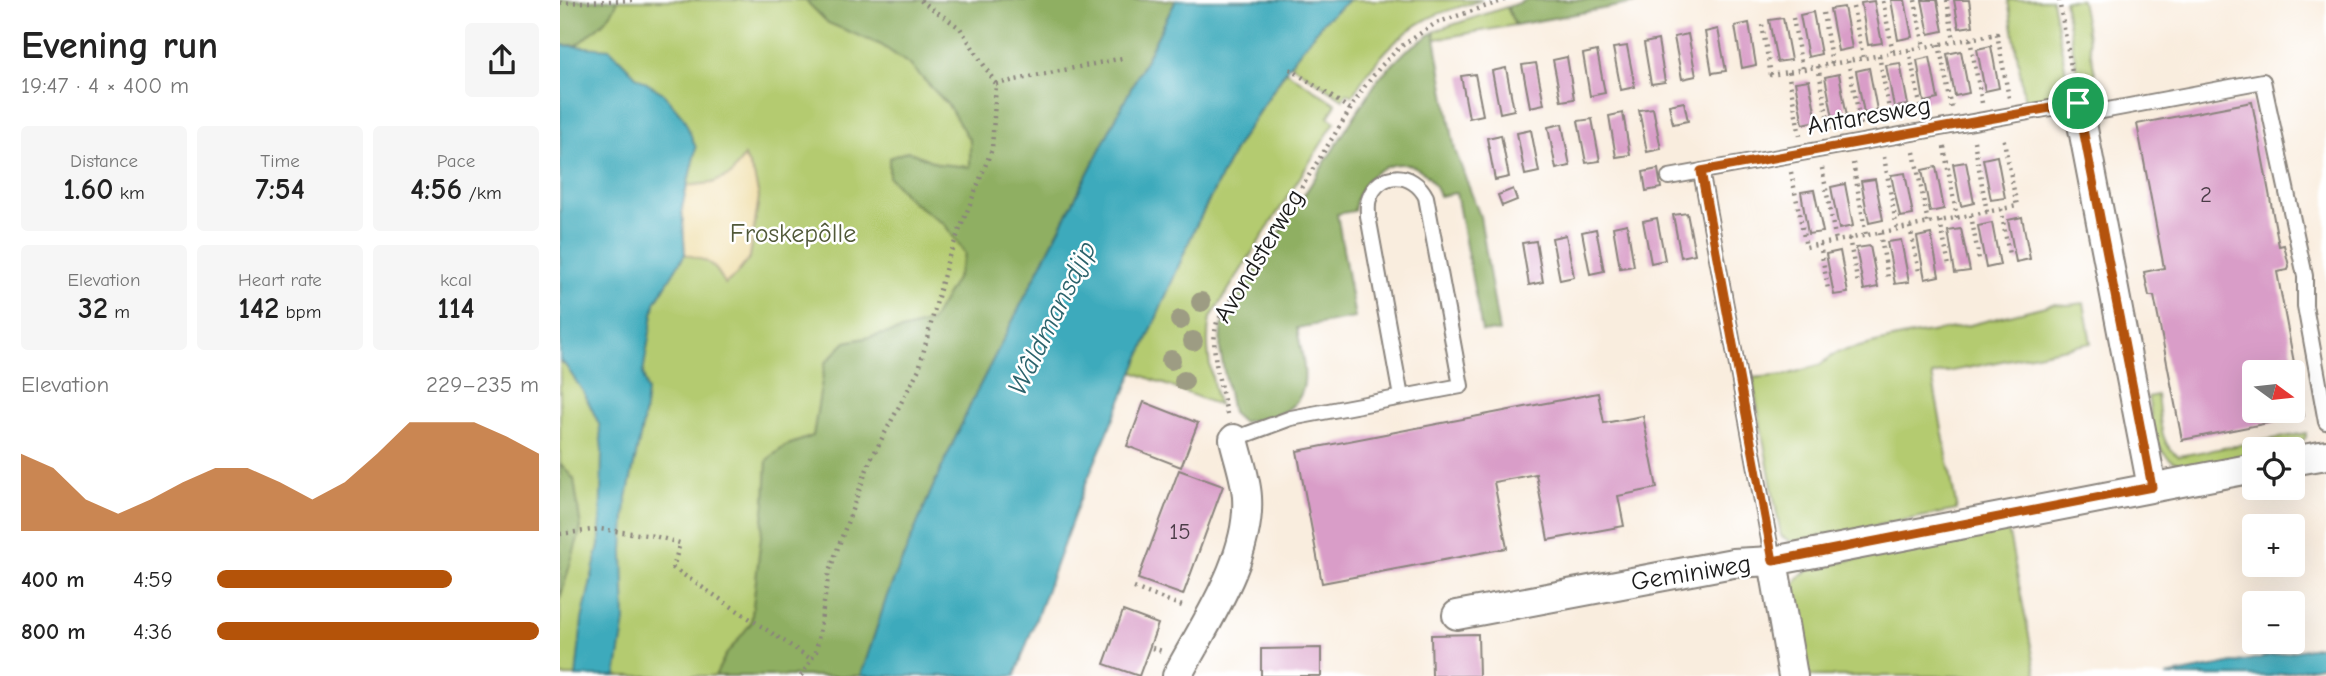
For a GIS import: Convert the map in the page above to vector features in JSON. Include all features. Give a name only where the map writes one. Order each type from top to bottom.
[{"type":"street","points":[[2080,109],[2152,487]]},
{"type":"street","points":[[1177,676],[1235,565],[1243,543],[1247,494],[1234,439]]},
{"type":"street","points":[[2305,459],[2326,455]]},
{"type":"street","name":"Geminiweg","points":[[1457,615],[1732,562],[1773,561],[2242,470]]},
{"type":"street","points":[[1773,561],[1793,676]]},
{"type":"lane","name":"Antaresweg","points":[[1669,177],[1992,119],[2080,109],[2263,81],[2305,276],[2305,306],[2326,422]]},
{"type":"lane","points":[[1701,171],[1773,561]]},
{"type":"lane","points":[[1234,439],[1292,418],[1461,386],[1426,197],[1421,187],[1411,180],[1399,177],[1385,180],[1374,188],[1367,201],[1401,397]]},
{"type":"path","points":[[560,3],[636,0]]},
{"type":"path","points":[[801,676],[816,652],[829,572],[870,461],[919,369],[948,258],[992,149],[996,84],[960,29],[920,0]]},
{"type":"path","name":"Avondsterweg","points":[[1234,439],[1214,349],[1217,321],[1350,109],[1381,66],[1400,47],[1436,23],[1505,0]]},
{"type":"path","points":[[1914,0],[1924,47]]},
{"type":"path","points":[[1947,0],[1954,41]]},
{"type":"path","points":[[2059,0],[2080,109]]},
{"type":"path","points":[[1884,1],[1893,52]]},
{"type":"path","points":[[1853,7],[1863,58]]},
{"type":"path","points":[[1823,13],[1832,64]]},
{"type":"path","points":[[1793,18],[1802,69]]},
{"type":"path","points":[[1762,25],[1771,75],[1997,34],[1987,212]]},
{"type":"path","points":[[1788,156],[1806,247],[2017,206],[1970,39]]},
{"type":"path","points":[[1940,44],[1955,126]]},
{"type":"path","points":[[1909,50],[1927,223]]},
{"type":"path","points":[[1879,55],[1897,229]]},
{"type":"path","points":[[996,84],[1124,58]]},
{"type":"path","points":[[1848,61],[1867,235]]},
{"type":"path","points":[[1818,66],[1836,241]]},
{"type":"path","points":[[1290,69],[1350,109]]},
{"type":"path","points":[[1788,72],[1804,153]]},
{"type":"path","points":[[1940,128],[1957,218]]},
{"type":"path","points":[[2001,209],[2009,255]]},
{"type":"path","points":[[1971,215],[1979,260]]},
{"type":"path","points":[[1940,221],[1949,266]]},
{"type":"path","points":[[1910,227],[1919,272]]},
{"type":"path","points":[[1880,233],[1888,278]]},
{"type":"path","points":[[1849,238],[1858,284]]},
{"type":"path","points":[[1820,244],[1828,289]]},
{"type":"path","points":[[560,534],[600,529],[654,536],[680,543],[673,568],[811,659]]},
{"type":"path","points":[[1133,588],[1209,616]]},
{"type":"green space","name":"Froskepôlle","points":[[560,0],[1176,0],[932,489],[861,676],[560,676]]},
{"type":"green space","points":[[560,0],[618,0],[606,19],[577,45],[560,45]]},
{"type":"green space","points":[[805,0],[1176,0],[975,395],[887,596],[861,676],[715,676],[725,656],[751,623],[765,502],[767,460],[785,446],[813,436],[825,363],[846,342],[931,322],[957,277],[965,254],[945,225],[910,200],[889,177],[889,158],[908,151],[939,164],[970,167],[970,141],[948,105],[910,65],[881,45],[828,23]]},
{"type":"green space","points":[[1349,0],[1482,0],[1441,13],[1417,25],[1385,52],[1352,96],[1347,93],[1343,99],[1290,64],[1324,21]]},
{"type":"green space","points":[[1527,0],[1651,0],[1515,25],[1507,7]]},
{"type":"green space","points":[[2008,0],[2052,0],[2069,87],[2065,94],[2025,102]]},
{"type":"green space","points":[[2064,0],[2081,0],[2096,79],[2079,82]]},
{"type":"green space","points":[[1507,7],[1515,25],[1436,39],[1434,32]]},
{"type":"green space","points":[[1434,32],[1455,150],[1480,216],[1499,332],[1482,331],[1456,193],[1439,196],[1431,180],[1420,170],[1406,165],[1393,165],[1379,170],[1368,180],[1359,193],[1354,211],[1337,214],[1355,318],[1297,328],[1304,366],[1303,390],[1298,400],[1289,409],[1275,415],[1242,422],[1232,413],[1220,350],[1221,329],[1227,315],[1379,78],[1407,50]]},
{"type":"green space","points":[[1286,71],[1336,104],[1328,117],[1335,122],[1210,319],[1208,352],[1218,405],[1133,372],[1194,230],[1237,145]]},
{"type":"green space","points":[[2084,303],[2091,343],[1932,375],[1957,510],[1792,542],[1781,536],[1752,378],[1786,375],[1819,365],[1838,352],[1901,337],[1966,326],[2053,304]]},
{"type":"green space","points":[[2157,395],[2164,438],[2172,452],[2179,456],[2242,445],[2242,456],[2192,466],[2170,459],[2154,432],[2148,397]]},
{"type":"green space","points":[[2306,433],[2305,438],[2284,437]]},
{"type":"green space","points":[[560,463],[574,479],[581,528],[560,599]]},
{"type":"green space","points":[[2008,529],[2037,676],[1808,676],[1794,599],[1794,588],[1804,572],[1820,566]]},
{"type":"sand","points":[[744,156],[754,175],[759,197],[750,257],[725,284],[710,263],[685,254],[682,208],[686,186],[712,183],[731,175]]},
{"type":"water","name":"Wâldmansdjip","points":[[1176,0],[1349,0],[1324,21],[1290,64],[1237,145],[1194,230],[1086,483],[1015,676],[861,676],[887,596],[975,395]]},
{"type":"water","points":[[560,45],[610,49],[637,77],[663,93],[684,118],[696,148],[682,208],[685,254],[655,303],[643,373],[647,392],[626,502],[623,551],[625,621],[616,676],[576,676],[582,620],[600,540],[602,450],[599,424],[584,393],[560,360]]},
{"type":"water","points":[[2326,645],[2326,665],[2270,676],[2166,676],[2280,654],[2305,654],[2305,649]]},
{"type":"building","points":[[1891,0],[1905,0],[1912,37],[1898,40]]},
{"type":"building","points":[[1922,0],[1937,0],[1943,31],[1929,34]]},
{"type":"building","points":[[1954,0],[1969,0],[1973,26],[1959,28]]},
{"type":"building","points":[[1874,1],[1882,43],[1868,45],[1861,3]]},
{"type":"building","points":[[1844,7],[1852,48],[1838,51],[1830,9]]},
{"type":"building","points":[[1813,12],[1821,54],[1808,57],[1800,15]]},
{"type":"building","points":[[1783,18],[1791,60],[1777,62],[1769,20]]},
{"type":"building","points":[[1749,23],[1756,65],[1742,68],[1735,26]]},
{"type":"building","points":[[1718,29],[1726,71],[1712,73],[1705,32]]},
{"type":"building","points":[[1688,34],[1696,76],[1682,79],[1674,37]]},
{"type":"building","points":[[1658,40],[1665,82],[1651,84],[1644,43]]},
{"type":"building","points":[[1627,46],[1635,87],[1621,90],[1613,48]]},
{"type":"building","points":[[1991,46],[1999,88],[1985,91],[1977,49]]},
{"type":"building","points":[[1597,51],[1605,93],[1590,96],[1583,54]]},
{"type":"building","points":[[1961,51],[1969,93],[1955,96],[1947,54]]},
{"type":"building","points":[[1567,57],[1574,99],[1561,101],[1553,60]]},
{"type":"building","points":[[1930,57],[1938,99],[1924,102],[1917,60]]},
{"type":"building","points":[[1536,63],[1544,104],[1530,107],[1522,65]]},
{"type":"building","points":[[1900,63],[1908,105],[1894,107],[1886,65]]},
{"type":"building","points":[[1506,68],[1514,110],[1500,113],[1492,71]]},
{"type":"building","points":[[1869,68],[1877,110],[1864,113],[1856,71]]},
{"type":"building","points":[[1475,74],[1483,115],[1469,118],[1461,76]]},
{"type":"building","points":[[1839,74],[1847,116],[1833,118],[1825,77]]},
{"type":"building","points":[[1809,80],[1817,121],[1803,124],[1795,82]]},
{"type":"building","points":[[1684,102],[1688,121],[1673,124],[1669,105]]},
{"type":"building","points":[[2252,102],[2279,246],[2284,245],[2289,266],[2288,270],[2277,272],[2294,360],[2242,360],[2242,424],[2263,424],[2182,440],[2154,296],[2149,296],[2144,272],[2164,268],[2137,124]]},
{"type":"building","points":[[1653,108],[1661,149],[1647,152],[1639,110]]},
{"type":"building","points":[[1623,113],[1630,155],[1616,157],[1609,116]]},
{"type":"building","points":[[1592,119],[1600,161],[1586,163],[1578,121]]},
{"type":"building","points":[[1562,124],[1570,166],[1556,169],[1548,127]]},
{"type":"building","points":[[1531,130],[1539,172],[1525,175],[1517,133]]},
{"type":"building","points":[[1501,135],[1509,177],[1495,180],[1487,138]]},
{"type":"building","points":[[1997,156],[2005,198],[1991,200],[1983,159]]},
{"type":"building","points":[[1966,162],[1974,203],[1961,206],[1953,164]]},
{"type":"building","points":[[1936,167],[1944,209],[1930,212],[1922,170]]},
{"type":"building","points":[[1658,169],[1661,188],[1646,191],[1643,172]]},
{"type":"building","points":[[1905,173],[1913,215],[1900,217],[1891,175]]},
{"type":"building","points":[[1875,179],[1883,220],[1869,223],[1861,181]]},
{"type":"building","points":[[1845,184],[1853,226],[1839,229],[1831,187]]},
{"type":"building","points":[[1513,189],[1517,200],[1502,206],[1498,195]]},
{"type":"building","points":[[1814,190],[1823,232],[1808,234],[1801,192]]},
{"type":"building","points":[[1687,213],[1695,254],[1681,257],[1673,215]]},
{"type":"building","points":[[2022,217],[2030,259],[2016,262],[2008,220]]},
{"type":"building","points":[[1657,218],[1665,260],[1651,263],[1643,221]]},
{"type":"building","points":[[1992,223],[2000,265],[1986,268],[1978,226]]},
{"type":"building","points":[[1627,224],[1634,266],[1620,268],[1613,227]]},
{"type":"building","points":[[1596,229],[1604,271],[1590,274],[1582,232]]},
{"type":"building","points":[[1961,229],[1970,271],[1955,273],[1948,231]]},
{"type":"building","points":[[1931,234],[1939,276],[1925,279],[1917,237]]},
{"type":"building","points":[[1566,235],[1574,277],[1560,280],[1552,238]]},
{"type":"building","points":[[1901,240],[1909,282],[1895,284],[1887,242]]},
{"type":"building","points":[[1536,241],[1543,282],[1529,285],[1522,243]]},
{"type":"building","points":[[1870,246],[1878,287],[1864,290],[1856,248]]},
{"type":"building","points":[[1840,251],[1848,293],[1834,295],[1826,254]]},
{"type":"building","points":[[1598,393],[1604,423],[1643,416],[1657,488],[1618,496],[1624,526],[1548,540],[1536,474],[1494,482],[1507,548],[1322,583],[1297,451]]},
{"type":"building","points":[[1144,402],[1198,423],[1181,467],[1127,446]]},
{"type":"building","points":[[1179,470],[1223,486],[1183,595],[1138,579]]},
{"type":"building","points":[[1123,611],[1158,624],[1139,676],[1104,664]]},
{"type":"building","points":[[1478,634],[1479,676],[1432,676],[1431,635]]},
{"type":"building","points":[[1321,648],[1321,676],[1261,676],[1261,649]]},
{"type":"route","points":[[2078,103],[2152,487],[1773,561],[1701,171],[2078,103]]}]
